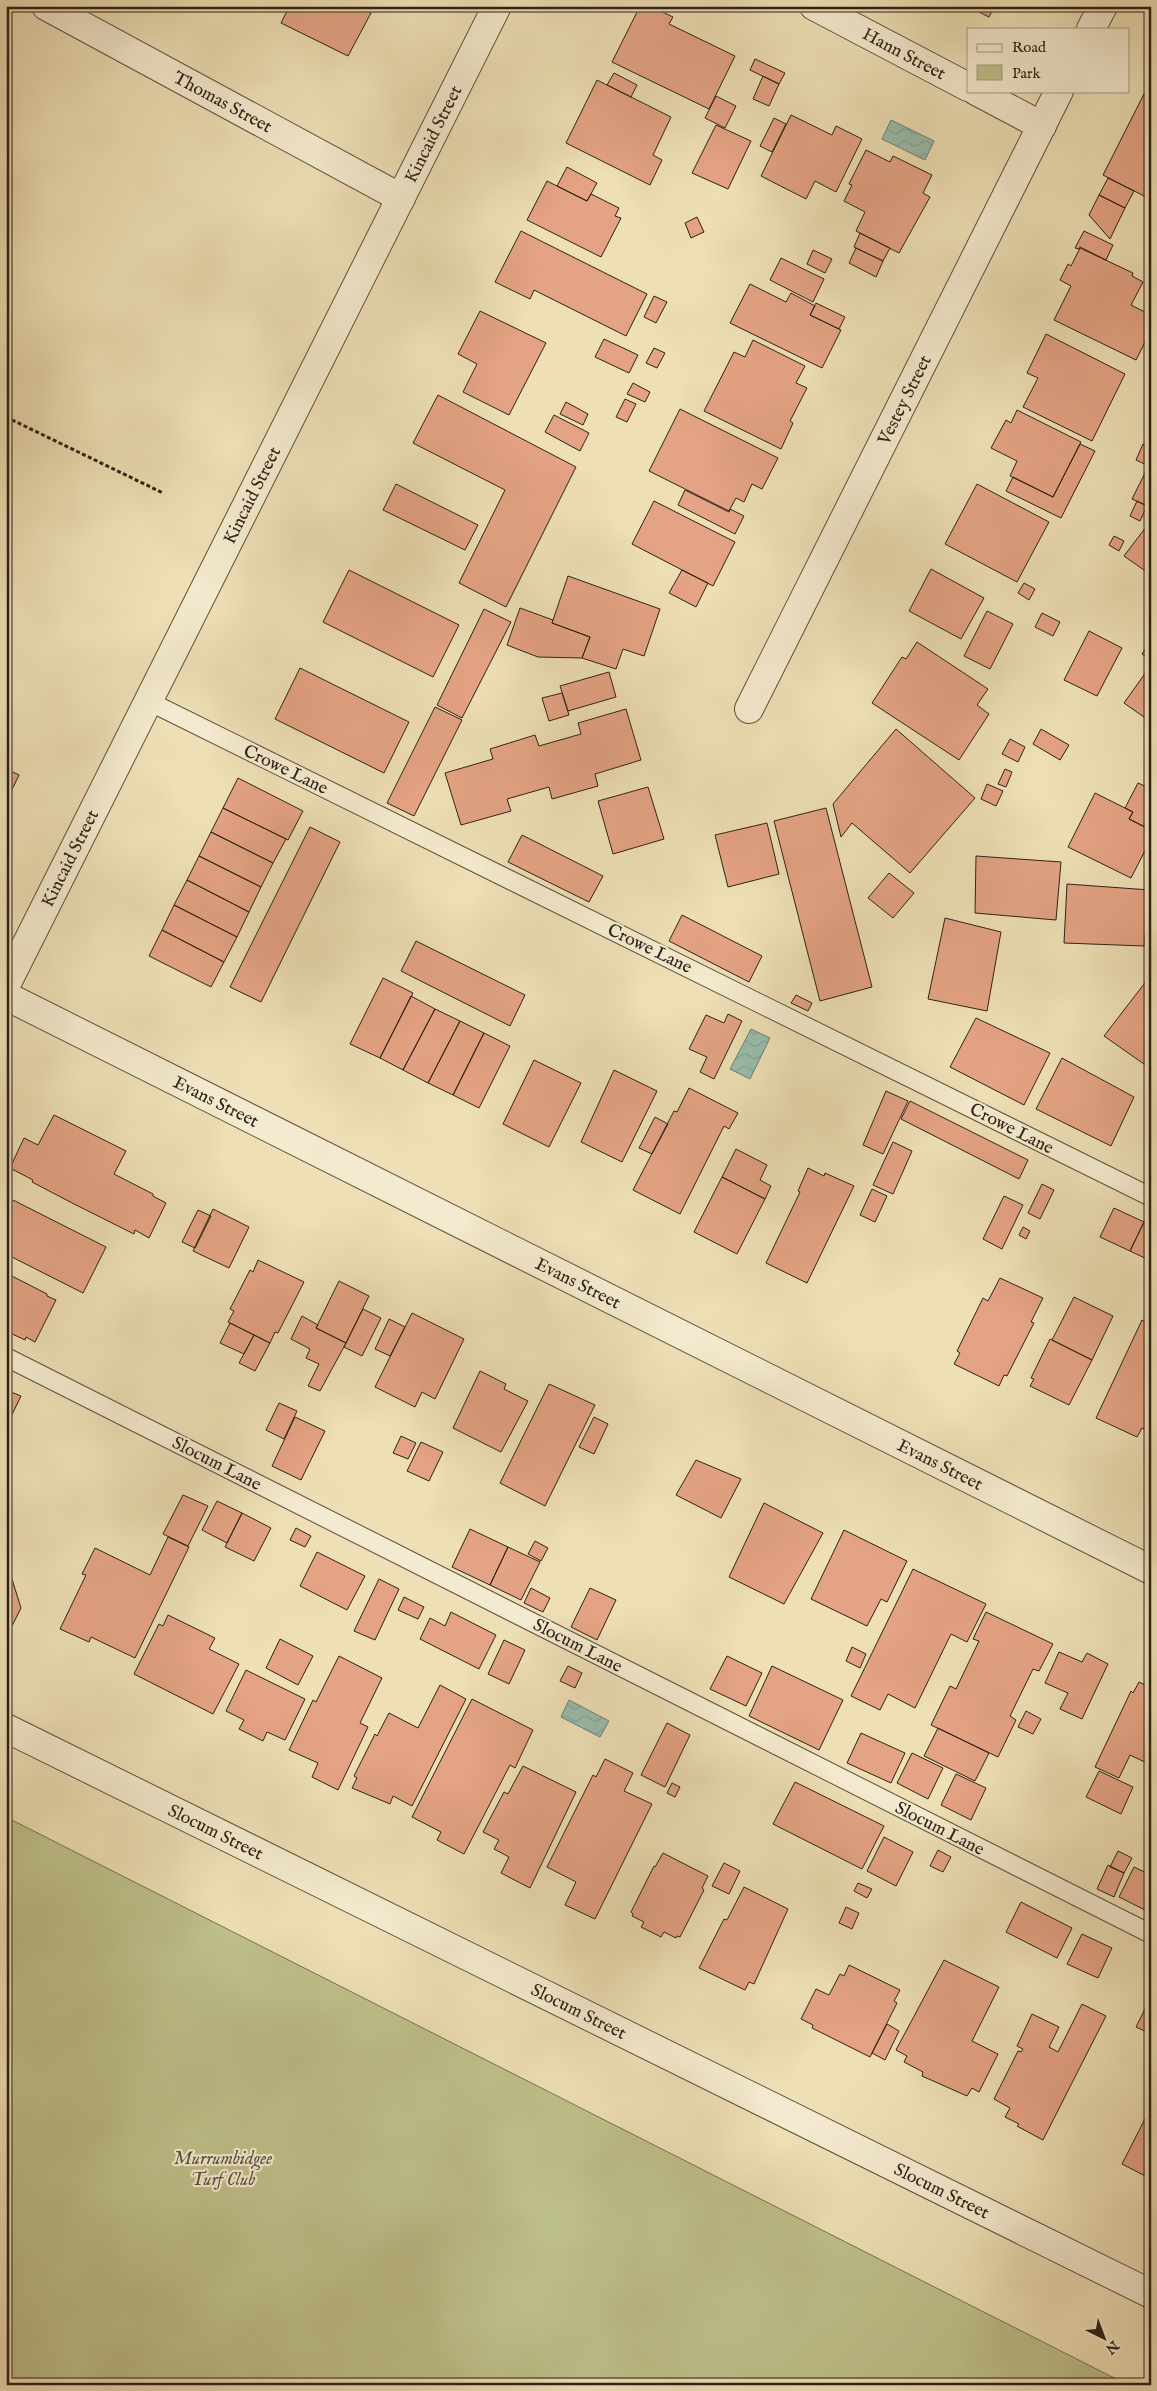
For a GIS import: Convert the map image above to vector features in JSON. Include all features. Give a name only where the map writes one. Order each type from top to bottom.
[{"type":"street","name":"Thomas Street","points":[[46,6],[401,198]]},
{"type":"street","name":"Kincaid Street","points":[[6,985],[497,6]]},
{"type":"street","name":"Hann Street","points":[[814,6],[967,86]]},
{"type":"street","points":[[1092,28],[1103,6]]},
{"type":"street","points":[[978,92],[1042,126]]},
{"type":"street","name":"Vestey Street","points":[[750,708],[1059,92]]},
{"type":"street","name":"Evans Street","points":[[6,996],[1151,1570]]},
{"type":"street","name":"Slocum Street","points":[[6,1728],[1151,2294]]},
{"type":"lane","name":"Crowe Lane","points":[[148,701],[1151,1197]]},
{"type":"lane","name":"Slocum Lane","points":[[6,1357],[1151,1934]]},
{"type":"path","points":[[6,417],[163,493]]},
{"type":"green space","name":"Murrumbidgee Turf Club","points":[[6,1817],[1128,2385],[6,2385]]},
{"type":"water","points":[[891,120],[934,141],[925,160],[882,139]]},
{"type":"water","points":[[751,1029],[770,1038],[750,1079],[730,1069]]},
{"type":"water","points":[[569,1700],[609,1721],[600,1737],[561,1717]]},
{"type":"building","points":[[277,6],[365,6],[364,10],[371,13],[348,56],[281,23],[287,11]]},
{"type":"building","points":[[640,6],[650,6],[673,17],[669,24],[735,56],[709,109],[612,62]]},
{"type":"building","points":[[967,6],[995,6],[989,17]]},
{"type":"building","points":[[755,59],[785,73],[779,84],[750,70]]},
{"type":"building","points":[[614,73],[637,85],[631,97],[607,85]]},
{"type":"building","points":[[763,76],[779,84],[769,106],[753,99]]},
{"type":"building","points":[[597,80],[671,117],[653,155],[662,160],[650,185],[566,143]]},
{"type":"building","points":[[1144,94],[1151,97],[1151,188],[1146,197],[1103,175]]},
{"type":"building","points":[[716,96],[736,106],[725,128],[705,118]]},
{"type":"building","points":[[791,115],[832,135],[836,126],[862,139],[836,192],[815,181],[806,199],[761,176]]},
{"type":"building","points":[[774,118],[786,124],[772,152],[760,146]]},
{"type":"building","points":[[716,125],[751,141],[728,189],[692,173]]},
{"type":"building","points":[[866,150],[890,162],[893,156],[932,175],[923,193],[930,197],[899,253],[856,231],[865,212],[844,201],[852,185],[849,184]]},
{"type":"building","points":[[567,167],[597,183],[587,201],[557,186]]},
{"type":"building","points":[[1108,178],[1134,191],[1125,208],[1099,195]]},
{"type":"building","points":[[547,181],[587,201],[591,194],[619,208],[615,216],[621,218],[601,257],[527,220]]},
{"type":"building","points":[[1099,195],[1125,208],[1110,239],[1089,215]]},
{"type":"building","points":[[697,217],[704,232],[691,238],[685,223]]},
{"type":"building","points":[[521,231],[647,294],[626,336],[534,290],[530,299],[495,282]]},
{"type":"building","points":[[1084,231],[1113,245],[1106,260],[1080,247],[1079,249],[1075,248]]},
{"type":"building","points":[[860,233],[890,248],[883,261],[854,247]]},
{"type":"building","points":[[856,248],[883,261],[876,277],[849,263]]},
{"type":"building","points":[[1080,248],[1133,273],[1132,276],[1143,282],[1131,305],[1151,315],[1151,330],[1136,360],[1054,320],[1071,286],[1060,280],[1068,264],[1071,266]]},
{"type":"building","points":[[813,250],[832,259],[825,273],[807,264]]},
{"type":"building","points":[[781,258],[824,279],[813,302],[770,280]]},
{"type":"building","points":[[750,284],[786,302],[791,293],[815,306],[810,315],[841,330],[822,368],[730,323]]},
{"type":"building","points":[[654,296],[667,302],[656,323],[644,317]]},
{"type":"building","points":[[816,303],[845,317],[839,329],[810,315]]},
{"type":"building","points":[[480,311],[546,343],[509,415],[463,392],[477,364],[458,354]]},
{"type":"building","points":[[1046,334],[1125,374],[1092,441],[1023,407],[1038,378],[1027,373]]},
{"type":"building","points":[[604,339],[638,355],[629,373],[595,357]]},
{"type":"building","points":[[753,340],[805,366],[796,383],[807,388],[790,421],[793,423],[781,449],[704,411],[734,352],[745,357]]},
{"type":"building","points":[[654,348],[665,353],[657,368],[646,363]]},
{"type":"building","points":[[633,383],[650,392],[645,402],[627,394]]},
{"type":"building","points":[[438,395],[576,467],[506,607],[459,583],[505,490],[413,443]]},
{"type":"building","points":[[625,399],[636,404],[627,422],[616,417]]},
{"type":"building","points":[[566,402],[588,414],[583,425],[560,414]]},
{"type":"building","points":[[680,409],[778,458],[762,489],[752,484],[744,502],[736,498],[729,511],[649,471]]},
{"type":"building","points":[[1017,410],[1081,442],[1053,497],[1010,476],[1017,461],[991,448],[1006,420],[1011,423]]},
{"type":"building","points":[[554,415],[589,433],[580,451],[545,432]]},
{"type":"building","points":[[1080,444],[1095,451],[1061,518],[1006,491],[1013,477],[1053,497]]},
{"type":"building","points":[[1143,444],[1151,447],[1151,467],[1136,460]]},
{"type":"building","points":[[1146,471],[1151,473],[1151,499],[1147,506],[1132,499]]},
{"type":"building","points":[[396,484],[478,525],[465,550],[383,510]]},
{"type":"building","points":[[977,484],[1049,522],[1017,582],[945,544]]},
{"type":"building","points":[[685,490],[729,512],[730,509],[744,516],[735,534],[678,505]]},
{"type":"building","points":[[654,501],[735,542],[713,586],[632,544]]},
{"type":"building","points":[[1137,501],[1147,506],[1140,521],[1130,516]]},
{"type":"building","points":[[1146,527],[1151,531],[1151,575],[1124,556]]},
{"type":"building","points":[[1114,536],[1124,541],[1119,551],[1109,545]]},
{"type":"building","points":[[931,569],[984,598],[961,639],[909,611]]},
{"type":"building","points":[[349,570],[459,625],[433,677],[323,622]]},
{"type":"building","points":[[682,570],[708,583],[696,607],[669,593]]},
{"type":"building","points":[[568,576],[660,609],[644,656],[623,649],[616,669],[582,658],[590,637],[552,623]]},
{"type":"building","points":[[1024,583],[1035,589],[1029,600],[1018,593]]},
{"type":"building","points":[[520,608],[553,620],[552,623],[590,637],[582,658],[538,657],[507,645]]},
{"type":"building","points":[[484,609],[511,622],[462,718],[437,705]]},
{"type":"building","points":[[987,611],[1013,624],[990,669],[964,656]]},
{"type":"building","points":[[1042,613],[1060,622],[1053,636],[1035,627]]},
{"type":"building","points":[[1089,631],[1122,648],[1097,696],[1064,680]]},
{"type":"building","points":[[1151,641],[1151,660],[1142,654]]},
{"type":"building","points":[[917,642],[988,689],[977,705],[989,714],[959,760],[872,703],[902,657],[906,659]]},
{"type":"building","points":[[300,668],[409,722],[384,773],[275,719]]},
{"type":"building","points":[[1149,668],[1151,670],[1151,722],[1124,703]]},
{"type":"building","points":[[609,672],[616,697],[568,711],[560,686]]},
{"type":"building","points":[[562,693],[569,715],[549,721],[542,698]]},
{"type":"building","points":[[435,707],[462,720],[414,816],[387,803]]},
{"type":"building","points":[[626,709],[641,760],[595,774],[598,786],[552,799],[549,787],[507,799],[511,811],[461,825],[445,773],[493,759],[490,749],[535,735],[539,746],[581,734],[578,723]]},
{"type":"building","points":[[896,729],[975,798],[910,873],[852,823],[841,837],[833,804]]},
{"type":"building","points":[[1041,729],[1069,745],[1060,760],[1033,744]]},
{"type":"building","points":[[1010,739],[1025,747],[1018,762],[1002,754]]},
{"type":"building","points":[[6,769],[19,775],[6,802]]},
{"type":"building","points":[[1005,769],[1012,772],[1006,787],[998,784]]},
{"type":"building","points":[[238,778],[303,811],[288,840],[223,808]]},
{"type":"building","points":[[1138,783],[1151,789],[1151,830],[1129,819],[1133,812],[1125,808]]},
{"type":"building","points":[[987,784],[1003,791],[996,806],[981,799]]},
{"type":"building","points":[[648,787],[664,839],[613,854],[598,801]]},
{"type":"building","points":[[1095,793],[1133,812],[1129,819],[1151,830],[1151,839],[1131,878],[1068,847]]},
{"type":"building","points":[[223,808],[286,839],[273,863],[211,832]]},
{"type":"building","points":[[826,808],[872,987],[820,1001],[774,821]]},
{"type":"building","points":[[767,823],[779,874],[728,887],[715,835]]},
{"type":"building","points":[[310,827],[340,842],[261,1002],[230,987]]},
{"type":"building","points":[[211,832],[273,863],[261,887],[199,856]]},
{"type":"building","points":[[522,835],[603,876],[589,902],[508,862]]},
{"type":"building","points":[[199,856],[261,887],[249,912],[187,880]]},
{"type":"building","points":[[976,856],[1061,862],[1056,920],[975,913]]},
{"type":"building","points":[[889,873],[914,893],[893,918],[868,898]]},
{"type":"building","points":[[187,880],[249,912],[237,937],[174,905]]},
{"type":"building","points":[[1067,884],[1150,890],[1144,946],[1064,943]]},
{"type":"building","points":[[174,905],[237,937],[224,962],[162,930]]},
{"type":"building","points":[[682,915],[762,956],[749,982],[669,941]]},
{"type":"building","points":[[945,918],[1001,932],[987,1011],[928,999]]},
{"type":"building","points":[[162,930],[224,962],[211,987],[149,956]]},
{"type":"building","points":[[416,941],[525,995],[510,1026],[401,971]]},
{"type":"building","points":[[1151,975],[1151,1069],[1104,1036]]},
{"type":"building","points":[[383,978],[413,993],[380,1058],[350,1044]]},
{"type":"building","points":[[796,995],[812,1003],[808,1011],[791,1003]]},
{"type":"building","points":[[411,996],[435,1009],[403,1070],[380,1058]]},
{"type":"building","points":[[435,1009],[460,1021],[428,1083],[403,1070]]},
{"type":"building","points":[[728,1014],[742,1021],[714,1079],[700,1072],[707,1057],[689,1049],[706,1015],[724,1023]]},
{"type":"building","points":[[976,1018],[1050,1053],[1024,1105],[950,1067]]},
{"type":"building","points":[[460,1021],[484,1033],[453,1095],[428,1083]]},
{"type":"building","points":[[484,1033],[510,1046],[479,1108],[453,1095]]},
{"type":"building","points":[[1062,1058],[1134,1097],[1111,1146],[1036,1109]]},
{"type":"building","points":[[534,1060],[581,1083],[549,1147],[503,1124]]},
{"type":"building","points":[[614,1070],[657,1091],[622,1162],[581,1142]]},
{"type":"building","points":[[689,1088],[738,1113],[729,1129],[724,1126],[680,1214],[633,1190],[674,1111],[677,1112]]},
{"type":"building","points":[[886,1091],[908,1101],[883,1154],[863,1145]]},
{"type":"building","points":[[910,1101],[1028,1160],[1019,1179],[901,1119]]},
{"type":"building","points":[[54,1115],[126,1151],[114,1174],[153,1194],[153,1196],[166,1203],[149,1238],[135,1230],[134,1234],[76,1205],[10,1168],[24,1138],[38,1145]]},
{"type":"building","points":[[655,1117],[668,1124],[652,1154],[639,1148]]},
{"type":"building","points":[[893,1142],[912,1151],[893,1194],[873,1185]]},
{"type":"building","points":[[736,1149],[767,1165],[760,1180],[771,1186],[765,1199],[722,1177]]},
{"type":"building","points":[[808,1168],[824,1176],[825,1173],[854,1186],[807,1283],[766,1263],[800,1192],[798,1191]]},
{"type":"building","points":[[722,1177],[765,1199],[737,1254],[694,1232]]},
{"type":"building","points":[[1042,1184],[1054,1190],[1040,1219],[1028,1213]]},
{"type":"building","points":[[872,1189],[887,1196],[875,1222],[860,1215]]},
{"type":"building","points":[[1004,1196],[1023,1205],[1002,1249],[983,1239]]},
{"type":"building","points":[[13,1200],[106,1247],[83,1293],[6,1254],[6,1213]]},
{"type":"building","points":[[1114,1208],[1144,1222],[1130,1251],[1100,1237]]},
{"type":"building","points":[[213,1209],[249,1227],[229,1268],[193,1251]]},
{"type":"building","points":[[198,1210],[211,1216],[195,1248],[182,1242]]},
{"type":"building","points":[[1151,1221],[1151,1261],[1130,1251],[1144,1222]]},
{"type":"building","points":[[1023,1227],[1030,1231],[1026,1239],[1019,1235]]},
{"type":"building","points":[[258,1260],[304,1282],[278,1333],[275,1332],[270,1343],[228,1322],[234,1311],[230,1309],[250,1270],[253,1272]]},
{"type":"building","points":[[6,1273],[56,1300],[35,1342],[26,1337],[25,1340],[6,1331]]},
{"type":"building","points":[[1000,1278],[1043,1298],[1031,1322],[1034,1323],[1007,1376],[1004,1375],[999,1386],[954,1364],[960,1353],[957,1351],[983,1298],[988,1301]]},
{"type":"building","points":[[339,1281],[369,1296],[346,1343],[316,1328]]},
{"type":"building","points":[[1074,1297],[1113,1316],[1092,1360],[1052,1340]]},
{"type":"building","points":[[363,1309],[381,1318],[362,1356],[344,1347]]},
{"type":"building","points":[[412,1313],[464,1339],[435,1399],[422,1392],[415,1407],[375,1387]]},
{"type":"building","points":[[302,1316],[318,1325],[316,1328],[346,1343],[320,1391],[308,1386],[319,1364],[306,1358],[310,1349],[291,1339]]},
{"type":"building","points":[[389,1319],[405,1327],[390,1356],[375,1349]]},
{"type":"building","points":[[1142,1320],[1151,1325],[1151,1432],[1142,1428],[1137,1437],[1096,1418]]},
{"type":"building","points":[[230,1323],[254,1335],[244,1354],[220,1343]]},
{"type":"building","points":[[254,1335],[270,1343],[255,1371],[239,1363]]},
{"type":"building","points":[[1050,1339],[1092,1360],[1069,1405],[1030,1386],[1034,1379],[1031,1378]]},
{"type":"building","points":[[480,1371],[506,1384],[504,1389],[528,1401],[501,1452],[453,1428]]},
{"type":"building","points":[[549,1384],[595,1405],[545,1506],[500,1483]]},
{"type":"building","points":[[6,1390],[21,1396],[6,1427]]},
{"type":"building","points":[[279,1403],[297,1411],[284,1439],[266,1430]]},
{"type":"building","points":[[295,1417],[325,1431],[301,1480],[272,1466]]},
{"type":"building","points":[[594,1417],[608,1424],[594,1454],[579,1447]]},
{"type":"building","points":[[401,1436],[416,1443],[408,1459],[393,1453]]},
{"type":"building","points":[[421,1442],[443,1452],[429,1481],[407,1471]]},
{"type":"building","points":[[696,1460],[741,1479],[721,1518],[676,1495]]},
{"type":"building","points":[[183,1495],[208,1506],[188,1546],[163,1534]]},
{"type":"building","points":[[217,1501],[242,1513],[227,1543],[202,1530]]},
{"type":"building","points":[[764,1503],[823,1533],[784,1604],[729,1577]]},
{"type":"building","points":[[242,1513],[271,1528],[254,1561],[225,1547]]},
{"type":"building","points":[[296,1528],[311,1536],[305,1547],[290,1540]]},
{"type":"building","points":[[470,1529],[508,1547],[490,1585],[452,1567]]},
{"type":"building","points":[[844,1530],[907,1561],[887,1602],[881,1599],[867,1626],[811,1599]]},
{"type":"building","points":[[168,1537],[189,1547],[135,1658],[91,1637],[89,1642],[60,1629],[86,1575],[82,1574],[95,1548],[150,1575]]},
{"type":"building","points":[[535,1541],[548,1548],[541,1561],[528,1554]]},
{"type":"building","points":[[508,1547],[540,1562],[521,1600],[490,1585]]},
{"type":"building","points":[[317,1552],[365,1576],[347,1610],[300,1586]]},
{"type":"building","points":[[6,1560],[21,1608],[6,1638]]},
{"type":"building","points":[[913,1569],[986,1604],[967,1642],[951,1634],[915,1708],[888,1694],[880,1710],[851,1696]]},
{"type":"building","points":[[379,1579],[399,1589],[375,1640],[354,1631]]},
{"type":"building","points":[[531,1588],[550,1598],[543,1612],[524,1603]]},
{"type":"building","points":[[590,1588],[616,1600],[597,1640],[571,1627]]},
{"type":"building","points":[[404,1597],[424,1607],[418,1619],[398,1610]]},
{"type":"building","points":[[451,1612],[496,1635],[479,1669],[420,1639],[430,1618],[445,1626]]},
{"type":"building","points":[[986,1612],[1053,1644],[1039,1671],[1033,1669],[1010,1716],[1016,1720],[998,1757],[931,1725],[950,1686],[956,1689],[979,1641],[973,1639]]},
{"type":"building","points":[[168,1615],[215,1638],[209,1649],[239,1664],[213,1714],[134,1674],[159,1624],[163,1626]]},
{"type":"building","points":[[280,1639],[313,1656],[298,1685],[266,1668]]},
{"type":"building","points":[[504,1640],[525,1650],[509,1684],[488,1674]]},
{"type":"building","points":[[852,1647],[866,1654],[860,1668],[846,1661]]},
{"type":"building","points":[[1059,1652],[1082,1662],[1087,1653],[1108,1664],[1082,1719],[1060,1709],[1068,1693],[1045,1683]]},
{"type":"building","points":[[339,1656],[382,1678],[360,1723],[368,1727],[338,1790],[312,1777],[318,1763],[289,1750],[313,1700],[316,1702]]},
{"type":"building","points":[[727,1656],[762,1673],[746,1706],[710,1689]]},
{"type":"building","points":[[568,1666],[582,1673],[575,1688],[560,1681]]},
{"type":"building","points":[[772,1666],[843,1700],[819,1750],[749,1716]]},
{"type":"building","points":[[246,1670],[305,1699],[285,1740],[267,1732],[263,1741],[239,1729],[244,1720],[226,1711]]},
{"type":"building","points":[[1139,1682],[1151,1688],[1151,1765],[1130,1755],[1119,1778],[1095,1767],[1131,1691],[1133,1693]]},
{"type":"building","points":[[440,1685],[466,1699],[412,1806],[393,1796],[390,1804],[352,1788],[357,1778],[354,1776],[375,1734],[377,1736],[389,1713],[418,1728]]},
{"type":"building","points":[[472,1699],[533,1730],[515,1768],[510,1765],[464,1854],[437,1840],[441,1832],[412,1817]]},
{"type":"building","points":[[1026,1711],[1041,1719],[1033,1734],[1018,1727]]},
{"type":"building","points":[[667,1723],[690,1735],[665,1787],[641,1775]]},
{"type":"building","points":[[938,1728],[989,1753],[975,1781],[924,1756]]},
{"type":"building","points":[[861,1733],[905,1753],[891,1783],[847,1763]]},
{"type":"building","points":[[912,1753],[943,1768],[928,1799],[897,1783]]},
{"type":"building","points":[[605,1759],[633,1773],[624,1791],[652,1804],[595,1919],[565,1905],[576,1882],[547,1867],[593,1775],[596,1777]]},
{"type":"building","points":[[523,1766],[576,1792],[530,1888],[501,1873],[509,1857],[494,1849],[499,1840],[483,1832],[504,1792],[508,1794]]},
{"type":"building","points":[[1099,1771],[1133,1787],[1121,1814],[1086,1797]]},
{"type":"building","points":[[956,1774],[986,1788],[971,1820],[941,1805]]},
{"type":"building","points":[[795,1782],[884,1826],[862,1869],[773,1824]]},
{"type":"building","points":[[672,1783],[680,1787],[675,1797],[667,1793]]},
{"type":"building","points":[[884,1837],[913,1852],[896,1886],[867,1871]]},
{"type":"building","points":[[938,1850],[951,1857],[943,1872],[930,1866]]},
{"type":"building","points":[[1118,1851],[1132,1858],[1124,1873],[1110,1867]]},
{"type":"building","points":[[663,1853],[708,1876],[702,1888],[704,1890],[680,1937],[677,1936],[676,1938],[664,1932],[661,1937],[641,1927],[644,1922],[632,1916],[631,1912],[654,1866]]},
{"type":"building","points":[[724,1863],[740,1871],[729,1894],[712,1886]]},
{"type":"building","points":[[1108,1865],[1124,1873],[1114,1897],[1097,1889]]},
{"type":"building","points":[[1134,1867],[1151,1875],[1151,1913],[1119,1897]]},
{"type":"building","points":[[858,1883],[872,1889],[867,1898],[854,1891]]},
{"type":"building","points":[[744,1887],[788,1909],[754,1984],[749,1982],[745,1990],[699,1968],[724,1919],[727,1920]]},
{"type":"building","points":[[1021,1902],[1072,1928],[1057,1958],[1006,1932]]},
{"type":"building","points":[[846,1907],[859,1913],[852,1929],[839,1923]]},
{"type":"building","points":[[1082,1934],[1112,1948],[1098,1978],[1067,1964]]},
{"type":"building","points":[[944,1960],[999,1987],[972,2041],[998,2054],[979,2092],[972,2088],[967,2096],[922,2076],[923,2072],[904,2062],[907,2056],[896,2050]]},
{"type":"building","points":[[849,1965],[900,1990],[894,2001],[897,2003],[870,2057],[812,2028],[813,2025],[801,2019],[816,1989],[829,1995],[840,1974],[844,1976]]},
{"type":"building","points":[[1151,1997],[1151,2034],[1136,2027]]},
{"type":"building","points":[[1082,2004],[1106,2016],[1043,2140],[1005,2117],[1010,2108],[994,2099],[1018,2051],[1021,2052],[1023,2049],[1017,2046],[1032,2014],[1059,2027],[1049,2047],[1058,2052]]},
{"type":"building","points":[[887,2024],[899,2031],[885,2060],[872,2053]]},
{"type":"building","points":[[1151,2107],[1151,2179],[1122,2164]]},
{"type":"building","points":[[1151,2181],[1151,2196],[1145,2193]]}]
